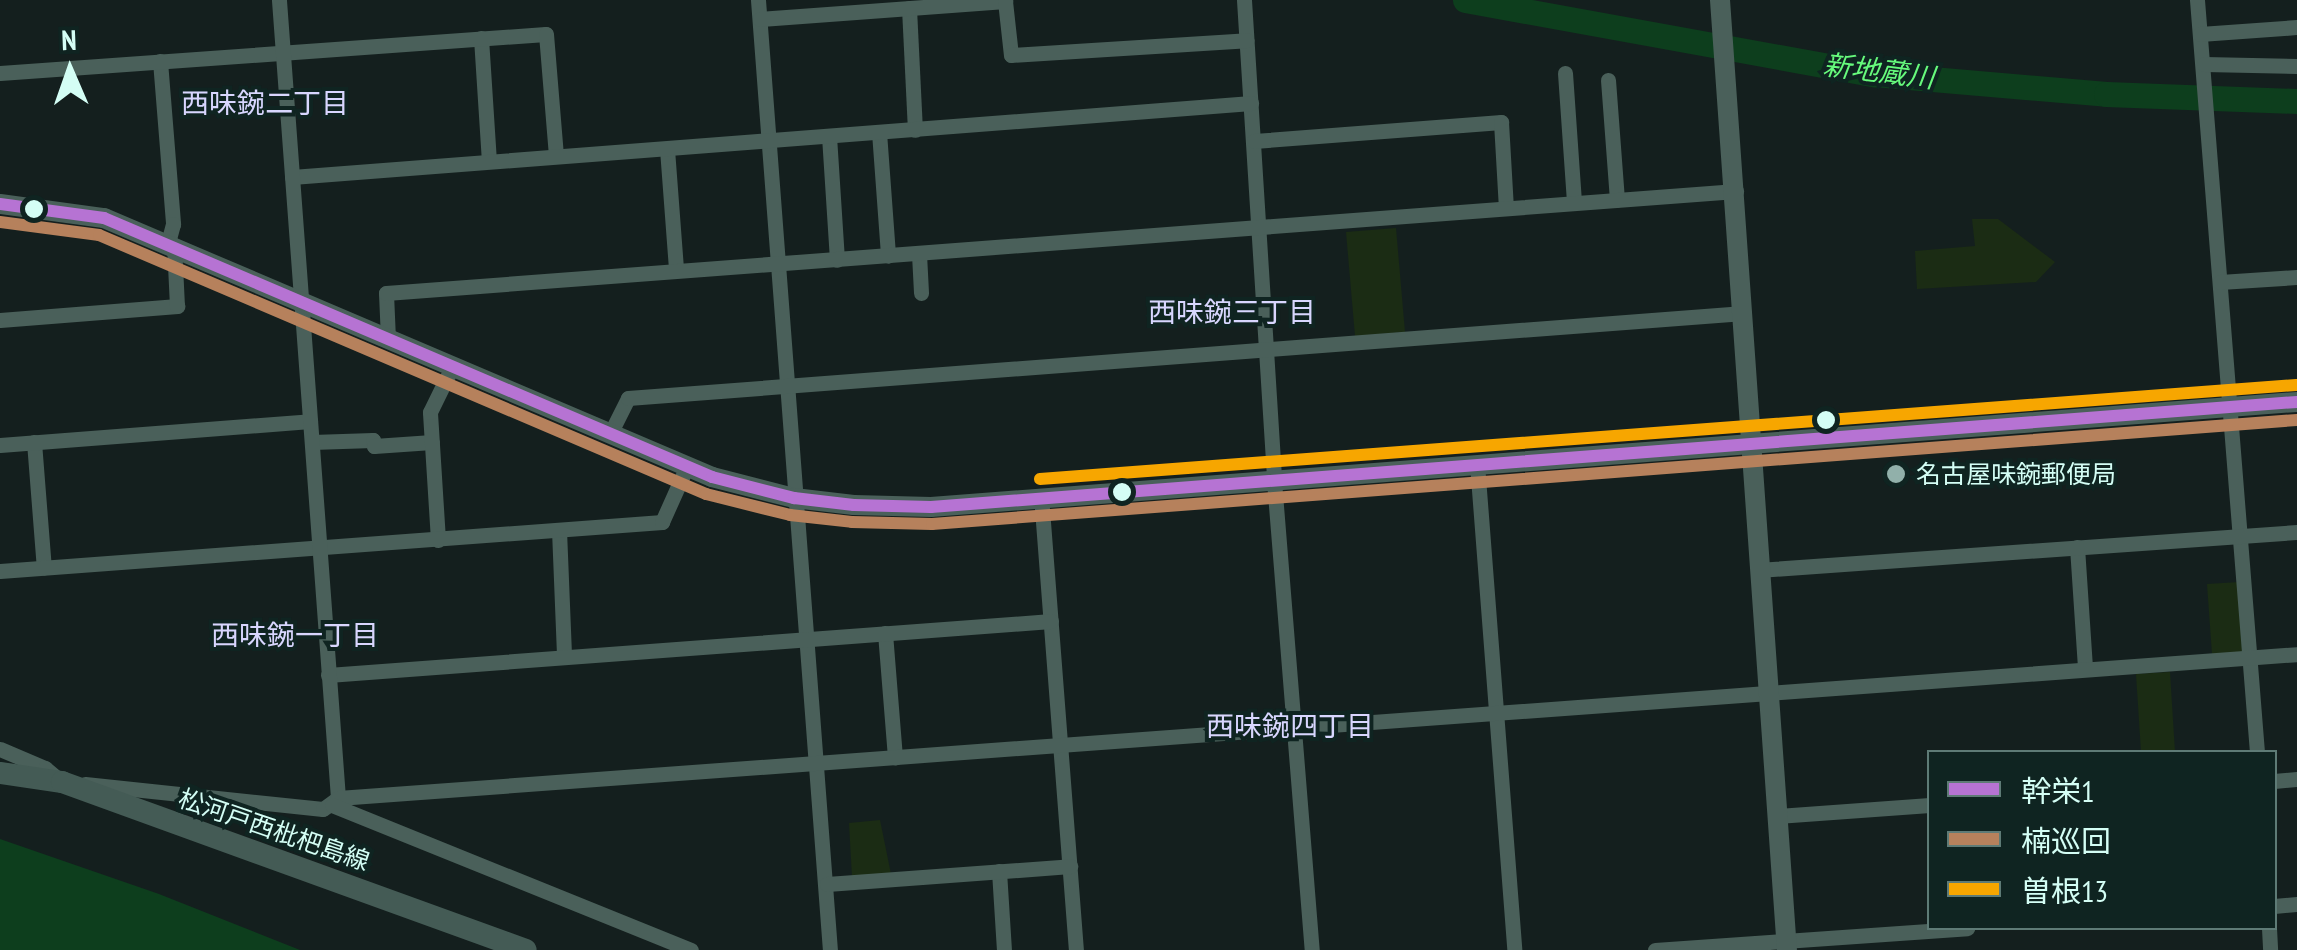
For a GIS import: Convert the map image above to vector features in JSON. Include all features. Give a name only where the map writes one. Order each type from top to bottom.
[{"type":"main road","name":"松河戸西枇杷島線","points":[[0,773],[62,782],[526,950]]},
{"type":"street","points":[[280,0],[335,802]]},
{"type":"street","points":[[758,0],[803,638],[817,763],[830,950]]},
{"type":"street","points":[[1244,0],[1274,481],[1312,950]]},
{"type":"street","points":[[2196,0],[2257,750]]},
{"type":"street","points":[[760,19],[1005,1],[1011,55],[1246,40]]},
{"type":"street","points":[[1720,7],[1787,945]]},
{"type":"street","points":[[908,8],[915,130]]},
{"type":"street","points":[[2200,34],[2297,28]]},
{"type":"street","points":[[0,73],[546,34],[556,156]]},
{"type":"street","points":[[481,38],[490,161]]},
{"type":"street","points":[[0,320],[176,306],[171,244],[174,224],[160,61]]},
{"type":"street","points":[[2204,64],[2297,66]]},
{"type":"street","points":[[1566,73],[1574,203]]},
{"type":"street","points":[[1608,80],[1617,200]]},
{"type":"street","points":[[292,177],[1251,103]]},
{"type":"street","points":[[1254,141],[1501,122],[1506,208]]},
{"type":"street","points":[[880,132],[888,256]]},
{"type":"street","points":[[829,136],[838,260]]},
{"type":"street","points":[[667,148],[676,270]]},
{"type":"street","points":[[388,339],[386,293],[1736,191]]},
{"type":"street","points":[[0,204],[39,206],[104,218],[687,466],[794,498],[892,508],[1753,443],[2230,414],[2297,402]]},
{"type":"street","points":[[919,254],[921,294]]},
{"type":"street","points":[[2220,282],[2297,277]]},
{"type":"street","points":[[610,434],[628,398],[1744,313]]},
{"type":"street","points":[[438,540],[430,412],[452,367]]},
{"type":"street","points":[[0,445],[310,421]]},
{"type":"street","points":[[312,442],[373,440],[374,446],[432,442]]},
{"type":"street","points":[[34,442],[44,568]]},
{"type":"street","points":[[1477,464],[1514,950]]},
{"type":"street","points":[[0,572],[662,522],[687,466]]},
{"type":"street","points":[[1041,496],[1076,950]]},
{"type":"street","points":[[559,530],[564,657]]},
{"type":"street","points":[[1758,570],[2297,532]]},
{"type":"street","points":[[2077,548],[2085,668]]},
{"type":"street","points":[[328,675],[1051,621]]},
{"type":"street","points":[[885,633],[895,758]]},
{"type":"street","points":[[0,749],[45,768],[62,782],[158,788],[323,810],[335,802],[817,763],[2297,654]]},
{"type":"street","points":[[335,802],[691,950]]},
{"type":"street","points":[[1777,816],[1927,805]]},
{"type":"street","points":[[827,884],[1070,866]]},
{"type":"street","points":[[999,871],[1004,950]]},
{"type":"street","points":[[1655,950],[1787,945],[1946,930]]},
{"type":"shaded area","points":[[1972,219],[1998,219],[2055,262],[2036,282],[1917,289],[1915,251],[1975,246]]},
{"type":"shaded area","points":[[1396,228],[1405,332],[1355,336],[1346,232]]},
{"type":"shaded area","points":[[2239,582],[2244,653],[2212,654],[2207,584]]},
{"type":"shaded area","points":[[2170,672],[2175,750],[2141,750],[2136,674]]},
{"type":"shaded area","points":[[880,820],[891,874],[852,877],[849,823]]},
{"type":"shaded area","points":[[0,839],[159,894],[300,950],[0,950]]},
{"type":"waterway","name":"新地蔵川","points":[[1465,0],[1874,74],[2106,94],[2297,101]]},
{"type":"transit line","name":"幹栄1","points":[[0,204],[104,218],[712,477],[794,498],[854,505],[931,507],[2297,402]]},
{"type":"transit line","name":"楠巡回","points":[[0,222],[99,235],[706,494],[790,515],[852,522],[932,524],[2297,420]]},
{"type":"transit line","name":"曽根13","points":[[1040,479],[2296,385]]},
{"type":"place","name":"名古屋味鋺郵便局","points":[[1896,474]]},
{"type":"district","name":"西味鋺二丁目","points":[[265,103]]},
{"type":"district","name":"西味鋺三丁目","points":[[1232,312]]},
{"type":"district","name":"西味鋺一丁目","points":[[295,635]]},
{"type":"district","name":"西味鋺四丁目","points":[[1290,726]]}]
